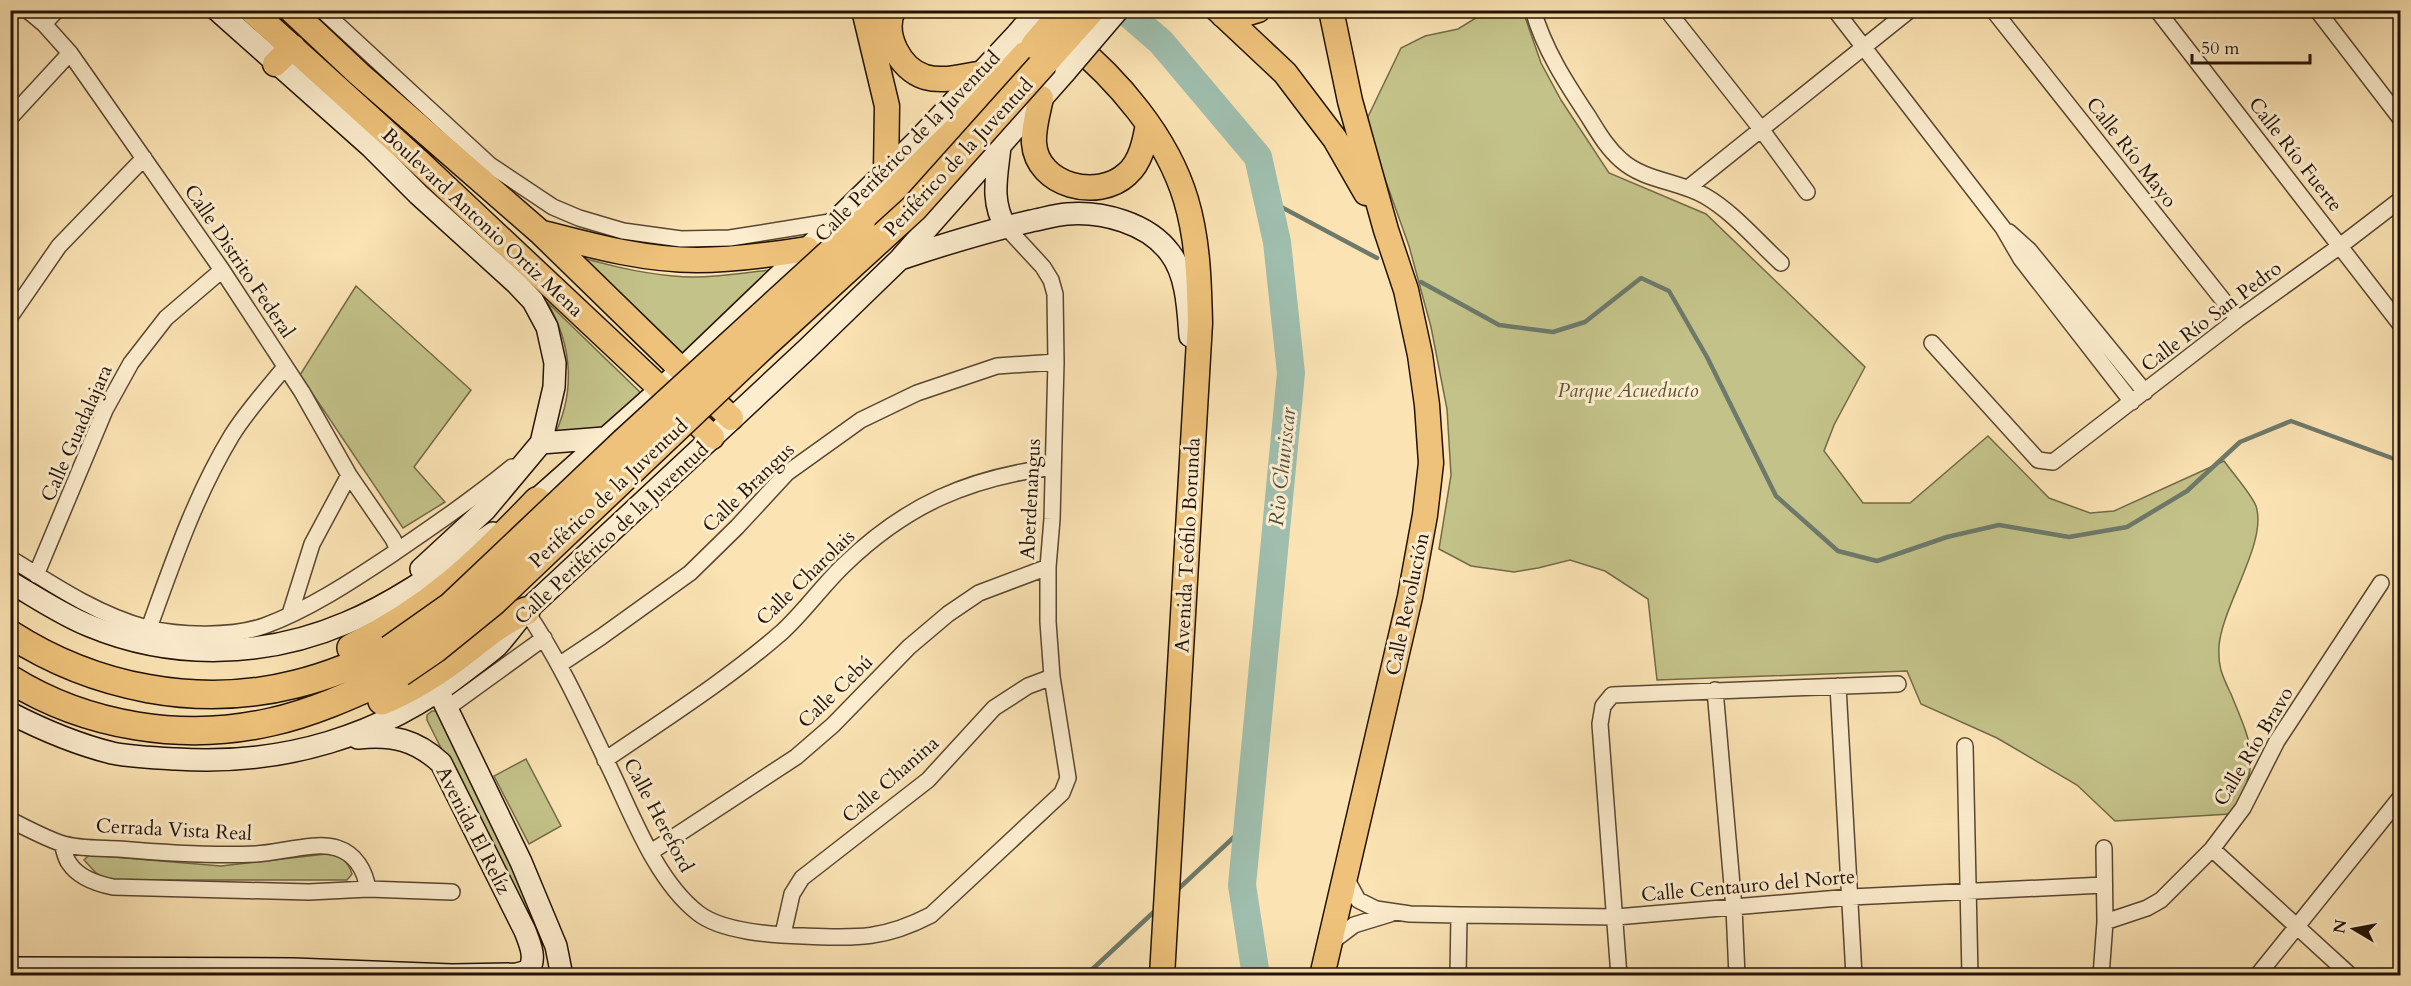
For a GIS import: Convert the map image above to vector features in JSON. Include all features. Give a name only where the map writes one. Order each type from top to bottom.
[{"type":"highway","points":[[1027,39],[1065,10]]},
{"type":"highway","name":"Periférico de la Juventud","points":[[10,633],[31,647],[83,671],[129,685],[181,694],[212,695],[251,692],[293,685],[352,666],[395,661],[435,649],[493,602],[765,344],[914,208],[1091,10]]},
{"type":"highway","name":"Calle Periférico de la Juventud","points":[[848,223],[962,125],[1027,39]]},
{"type":"highway","name":"Periférico de la Juventud","points":[[10,679],[71,708],[112,721],[164,730],[221,730],[272,722],[349,697],[395,661],[848,223]]},
{"type":"highway","points":[[251,692],[348,649],[411,615],[443,592],[486,554],[537,501]]},
{"type":"highway","points":[[272,722],[286,727],[306,727],[397,695],[455,659],[498,624],[526,611]]},
{"type":"main road","name":"Boulevard Antonio Ortiz Mena","points":[[218,10],[284,56],[419,162],[712,437]]},
{"type":"main road","name":"Boulevard Antonio Ortiz Mena","points":[[251,10],[284,56],[371,147],[418,194],[516,283],[542,314],[555,363],[554,387],[541,443]]},
{"type":"main road","name":"Boulevard Antonio Ortiz Mena","points":[[291,10],[359,74],[540,232],[731,418]]},
{"type":"main road","points":[[864,10],[887,106],[886,172]]},
{"type":"main road","points":[[893,10],[890,17],[891,40],[899,56],[911,69],[926,77],[945,79],[978,74]]},
{"type":"main road","name":"Avenida Teófilo Borunda","points":[[1029,10],[1085,53],[1125,94],[1148,124],[1186,200],[1195,245],[1200,323],[1162,975]]},
{"type":"main road","points":[[1027,39],[1037,10]]},
{"type":"main road","name":"Calle Periférico de la Juventud","points":[[10,713],[78,743],[114,753],[214,762],[266,758],[308,750],[443,700],[495,647],[526,611],[900,259],[1118,10]]},
{"type":"main road","points":[[1220,13],[1238,16],[1258,10]]},
{"type":"main road","points":[[1331,10],[1350,101],[1386,230]]},
{"type":"main road","points":[[1220,13],[1285,73],[1314,109],[1335,139],[1386,230]]},
{"type":"main road","name":"Calle Periférico de la Juventud","points":[[10,582],[63,614],[90,627],[154,646],[193,651],[255,649],[289,642],[348,623],[381,606],[443,568],[537,501],[604,438],[661,389],[807,249],[848,223],[886,172],[978,74],[1027,39]]},
{"type":"main road","points":[[1041,98],[1034,142],[1037,156],[1045,169],[1058,180],[1071,185],[1096,188],[1109,185],[1127,174],[1140,153],[1148,124]]},
{"type":"main road","points":[[1000,147],[996,202],[999,215],[1006,227]]},
{"type":"main road","points":[[900,259],[1006,227],[1065,214],[1097,215],[1121,220],[1145,232],[1170,253],[1181,275],[1189,316],[1193,422]]},
{"type":"main road","name":"Calle Revolución","points":[[1322,975],[1410,597],[1425,515],[1431,463],[1427,405],[1420,355],[1406,290],[1386,230]]},
{"type":"main road","points":[[540,232],[639,256],[680,260],[736,258],[807,249]]},
{"type":"main road","points":[[381,606],[485,510],[541,443],[604,438]]},
{"type":"main road","name":"Avenida El Relíz","points":[[443,700],[521,862],[556,946],[562,975]]},
{"type":"main road","name":"Avenida El Relíz","points":[[339,740],[363,737],[404,740],[425,748],[441,763],[525,931],[536,970]]},
{"type":"main road","points":[[10,968],[452,975],[517,974],[536,970]]},
{"type":"street","name":"Calle Distrito Federal","points":[[27,10],[44,24],[70,53],[222,270],[398,550]]},
{"type":"street","points":[[44,24],[57,10]]},
{"type":"street","points":[[322,10],[490,165],[554,207],[579,218],[623,231],[681,238],[730,238],[848,223]]},
{"type":"street","points":[[1533,10],[1548,50],[1607,146],[1622,162],[1640,172],[1707,197],[1781,263]]},
{"type":"street","points":[[1667,10],[1761,129],[1807,192]]},
{"type":"street","points":[[1835,10],[2003,228],[2021,259],[2138,397]]},
{"type":"street","points":[[1688,188],[1910,10]]},
{"type":"street","name":"Calle Río Mayo","points":[[1993,10],[2238,319]]},
{"type":"street","name":"Calle Río Fuerte","points":[[2157,10],[2400,324]]},
{"type":"street","points":[[2317,10],[2400,118]]},
{"type":"street","points":[[10,118],[70,53]]},
{"type":"street","points":[[10,317],[60,246],[144,158]]},
{"type":"street","name":"Calle Río San Pedro","points":[[1932,343],[2038,460],[2047,463],[2059,459],[2238,319],[2400,200]]},
{"type":"street","name":"Aberdenangus","points":[[1006,227],[1043,267],[1051,280],[1055,294],[1056,362],[1048,567],[1052,677],[1069,773],[1065,789]]},
{"type":"street","name":"Calle Guadalajara","points":[[36,574],[105,410],[131,363],[166,318],[222,270]]},
{"type":"street","name":"Calle Brangus","points":[[559,665],[690,573],[787,473],[861,420],[917,393],[997,366],[1056,362]]},
{"type":"street","points":[[149,628],[207,478],[233,433],[285,367]]},
{"type":"street","points":[[10,558],[105,614],[149,628],[215,634],[263,626],[348,583],[486,489],[541,443]]},
{"type":"street","name":"Calle Charolais","points":[[605,760],[726,677],[784,630],[844,565],[881,534],[924,505],[959,488],[1011,473],[1053,467]]},
{"type":"street","points":[[290,614],[312,544],[350,475]]},
{"type":"street","name":"Calle Cebú","points":[[651,852],[796,757],[833,725],[909,647],[948,614],[979,593],[1048,567]]},
{"type":"street","name":"Calle Río Bravo","points":[[2105,922],[2147,908],[2161,900],[2212,849],[2243,808],[2277,741],[2381,583]]},
{"type":"street","name":"Calle Hereford","points":[[526,611],[559,665],[665,878],[698,913],[726,926],[783,934],[870,936],[884,934],[914,923],[931,915],[965,885],[1065,789]]},
{"type":"street","points":[[443,700],[544,638]]},
{"type":"street","name":"Calle Chanina","points":[[783,934],[792,894],[802,878],[928,780],[994,708],[1028,686],[1052,677]]},
{"type":"street","points":[[1618,975],[1616,917],[1600,724],[1606,700],[1612,695],[1898,684]]},
{"type":"street","points":[[1838,686],[1854,975]]},
{"type":"street","points":[[1715,690],[1734,908],[1737,975]]},
{"type":"street","points":[[1965,746],[1970,975]]},
{"type":"street","points":[[2257,975],[2400,798]]},
{"type":"street","name":"Cerrada Vista Real","points":[[10,820],[62,843],[213,856],[265,854],[324,846],[335,848],[348,854],[360,865],[366,876],[368,890]]},
{"type":"street","points":[[62,843],[69,863],[100,885],[113,887],[309,892],[368,890],[452,892]]},
{"type":"street","points":[[2101,975],[2105,922],[2104,848]]},
{"type":"street","points":[[2212,849],[2351,975]]},
{"type":"street","name":"Calle Centauro del Norte","points":[[1344,876],[1353,894],[1364,905],[1396,913],[1616,917],[1851,897],[2104,885]]},
{"type":"street","name":"Calle Centauro del Norte","points":[[1329,945],[1354,925],[1396,913]]},
{"type":"street","points":[[1458,975],[1459,915]]},
{"type":"green space","name":"Parque Acueducto","points":[[1487,11],[1523,11],[1541,63],[1561,100],[1609,173],[1706,214],[1865,367],[1834,425],[1824,451],[1863,503],[1910,503],[1988,436],[2049,498],[2090,513],[2114,511],[2224,461],[2254,501],[2258,521],[2256,537],[2228,612],[2219,646],[2221,671],[2249,741],[2251,755],[2247,782],[2230,814],[2115,821],[2077,785],[1997,738],[1921,704],[1907,671],[1657,680],[1648,599],[1605,571],[1570,560],[1514,572],[1471,566],[1439,549],[1451,475],[1447,409],[1431,327],[1409,246],[1365,123],[1401,48],[1425,36],[1458,29]]},
{"type":"green space","points":[[565,253],[659,275],[709,276],[769,270],[681,359]]},
{"type":"green space","points":[[356,286],[471,390],[414,467],[445,502],[403,528],[300,375]]},
{"type":"green space","points":[[547,302],[644,396],[601,431],[552,440],[565,405],[568,370],[562,336]]},
{"type":"green space","points":[[432,711],[437,711],[547,931],[545,943],[538,942],[427,720],[427,715]]},
{"type":"green space","points":[[526,759],[561,826],[529,844],[494,776]]},
{"type":"green space","points":[[326,854],[339,857],[345,862],[352,874],[347,880],[107,880],[96,873],[84,860],[89,855],[221,866]]},
{"type":"waterway","name":"Rio Chuviscar","points":[[1124,10],[1161,42],[1258,157],[1277,242],[1291,373],[1242,885],[1256,976]]},
{"type":"waterway","points":[[1268,200],[1377,258]]},
{"type":"waterway","points":[[1421,282],[1499,325],[1553,332],[1585,322],[1641,278],[1669,291],[1707,357],[1776,496],[1838,551],[1877,561],[1947,537],[1999,525],[2069,537],[2127,527],[2187,491],[2240,442],[2291,421],[2400,461]]},
{"type":"waterway","points":[[1175,892],[1248,824]]},
{"type":"waterway","points":[[1085,976],[1158,908]]}]
